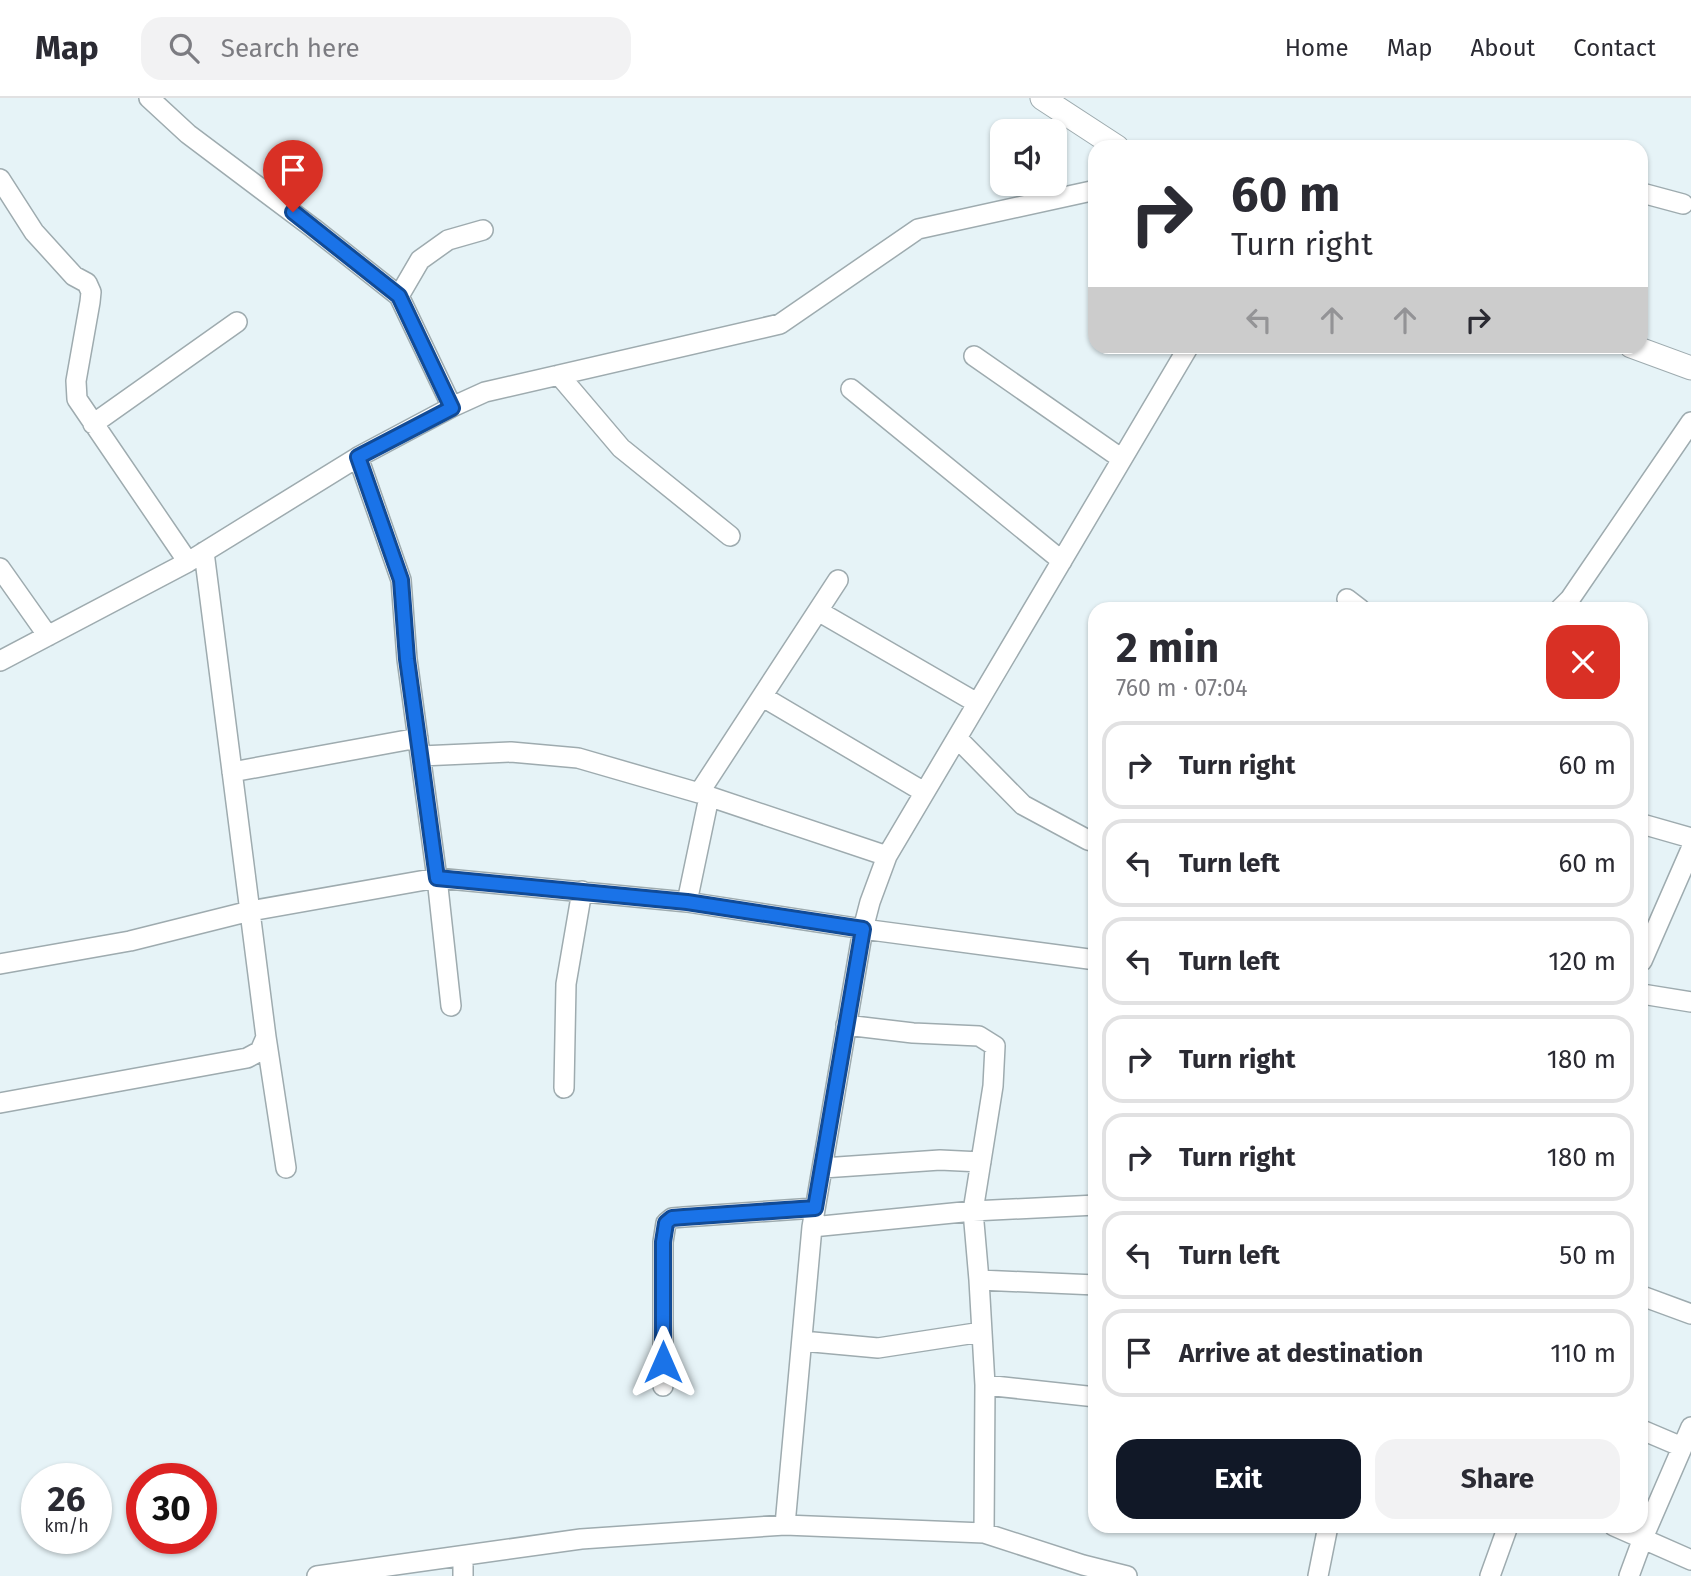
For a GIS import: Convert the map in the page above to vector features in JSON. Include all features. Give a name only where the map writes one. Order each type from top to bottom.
[{"type":"street","points":[[149,98],[188,134],[399,296],[452,408]]},
{"type":"street","points":[[1042,98],[1106,140]]},
{"type":"street","points":[[0,179],[34,232],[75,276],[87,284],[90,292],[76,381],[77,399],[93,424],[196,557],[232,772],[266,1037],[286,1168]]},
{"type":"street","points":[[0,662],[196,557],[358,457],[485,393],[780,324],[918,229],[1088,192]]},
{"type":"street","points":[[1648,195],[1683,204]]},
{"type":"street","points":[[399,296],[420,260],[448,240],[483,230]]},
{"type":"street","points":[[93,424],[237,322]]},
{"type":"street","points":[[1648,352],[1691,368]]},
{"type":"street","points":[[785,1525],[813,1217],[870,902],[887,856],[1184,354]]},
{"type":"street","points":[[974,356],[1122,460]]},
{"type":"street","points":[[559,375],[621,448],[730,536]]},
{"type":"street","points":[[851,389],[1062,561]]},
{"type":"street","points":[[1565,602],[1691,422]]},
{"type":"street","points":[[358,457],[401,580],[407,659],[437,878],[451,1006]]},
{"type":"street","points":[[0,568],[48,636]]},
{"type":"street","points":[[687,902],[704,795],[838,580]]},
{"type":"street","points":[[818,611],[977,703]]},
{"type":"street","points":[[763,697],[925,792]]},
{"type":"street","points":[[957,738],[1023,805],[1088,840]]},
{"type":"street","points":[[232,772],[420,747],[578,758],[704,795],[887,856]]},
{"type":"street","points":[[1648,826],[1691,838]]},
{"type":"street","points":[[1649,921],[1691,849]]},
{"type":"street","points":[[0,964],[130,941],[250,911],[437,878],[687,902],[1088,959]]},
{"type":"street","points":[[564,1088],[566,984],[582,891]]},
{"type":"street","points":[[1648,995],[1691,1002]]},
{"type":"street","points":[[846,1025],[913,1033],[979,1036],[995,1046],[993,1086],[973,1211],[985,1385],[984,1532]]},
{"type":"street","points":[[0,1103],[247,1058],[260,1051],[266,1037]]},
{"type":"street","points":[[823,1167],[940,1160],[981,1162]]},
{"type":"street","points":[[663,1386],[663,1242],[666,1223],[672,1218],[813,1217],[1088,1205]]},
{"type":"street","points":[[979,1280],[1088,1285]]},
{"type":"street","points":[[1648,1298],[1691,1314]]},
{"type":"street","points":[[802,1342],[878,1348],[982,1332]]},
{"type":"street","points":[[985,1385],[1088,1396]]},
{"type":"street","points":[[1648,1528],[1683,1458],[1691,1427]]},
{"type":"street","points":[[1648,1434],[1683,1458]]},
{"type":"street","points":[[317,1576],[581,1539],[785,1525],[984,1532],[1083,1565],[1127,1576]]},
{"type":"street","points":[[1318,1576],[1327,1533]]},
{"type":"street","points":[[1490,1576],[1505,1533]]},
{"type":"street","points":[[1631,1533],[1691,1560]]},
{"type":"street","points":[[1629,1576],[1646,1533]]},
{"type":"street","points":[[463,1556],[463,1576]]},
{"type":"route","points":[[293,212],[399,296],[452,408],[358,457],[401,580],[407,659],[437,878],[687,902],[863,929],[815,1208],[672,1218],[666,1223],[663,1242],[663,1362]]}]
